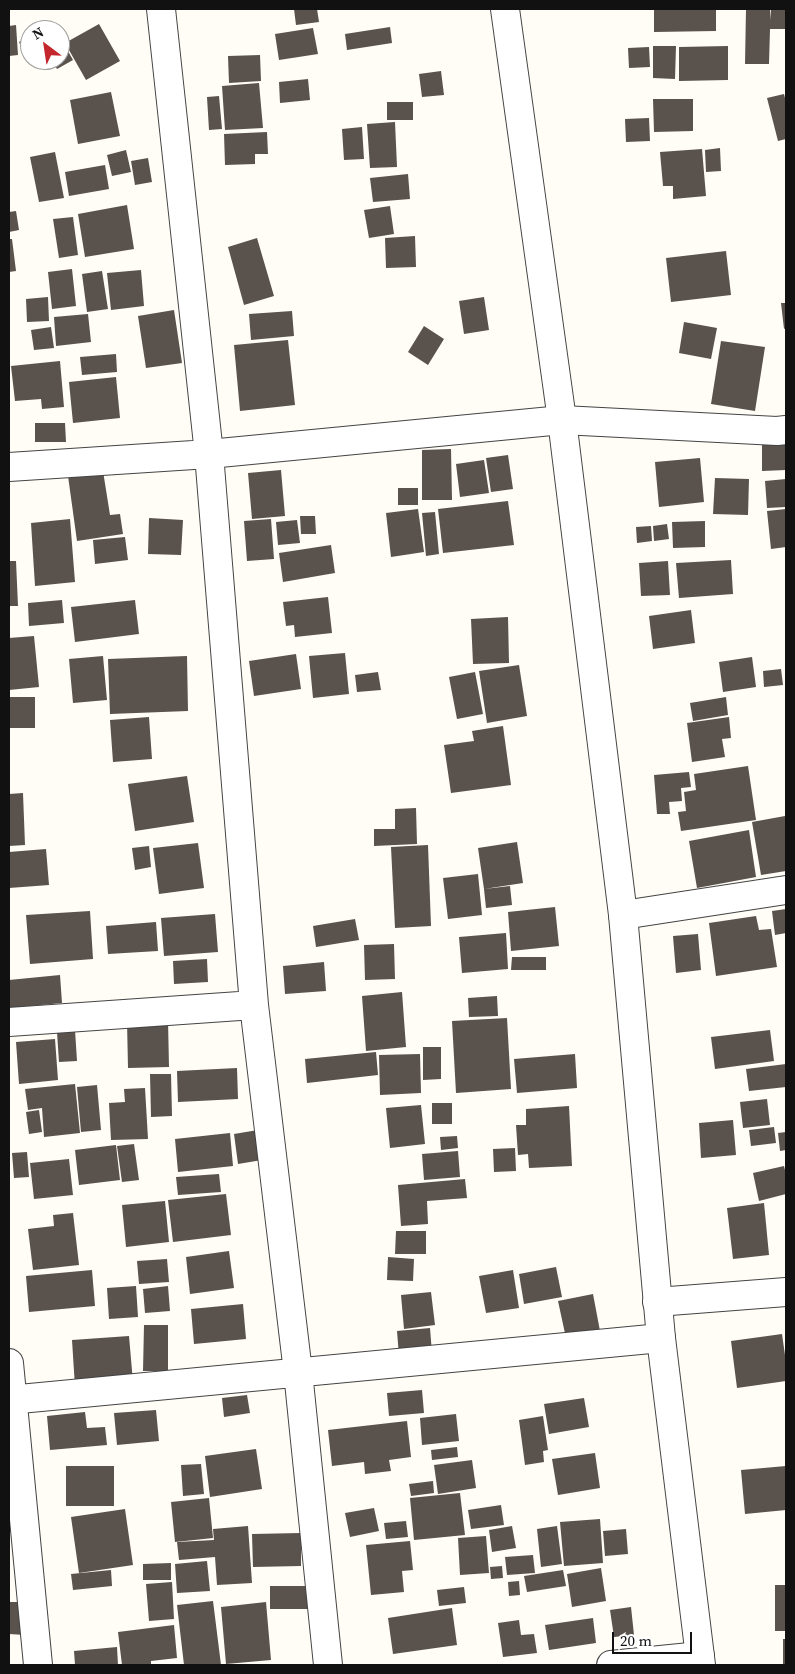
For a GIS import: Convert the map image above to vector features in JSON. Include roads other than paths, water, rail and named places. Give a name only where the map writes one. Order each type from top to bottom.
[{"type":"street","points":[[161,9],[209,454],[254,1005],[298,1372],[328,1665]]},
{"type":"street","points":[[505,9],[562,420],[623,915],[657,1302],[700,1660],[610,1665]]},
{"type":"street","points":[[9,467],[209,454],[562,420],[786,430]]},
{"type":"street","points":[[623,915],[786,890]]},
{"type":"street","points":[[9,1022],[254,1005]]},
{"type":"street","points":[[657,1302],[786,1292]]},
{"type":"street","points":[[11,1400],[661,1338]]},
{"type":"street","points":[[9,1363],[11,1400],[38,1665]]}]
